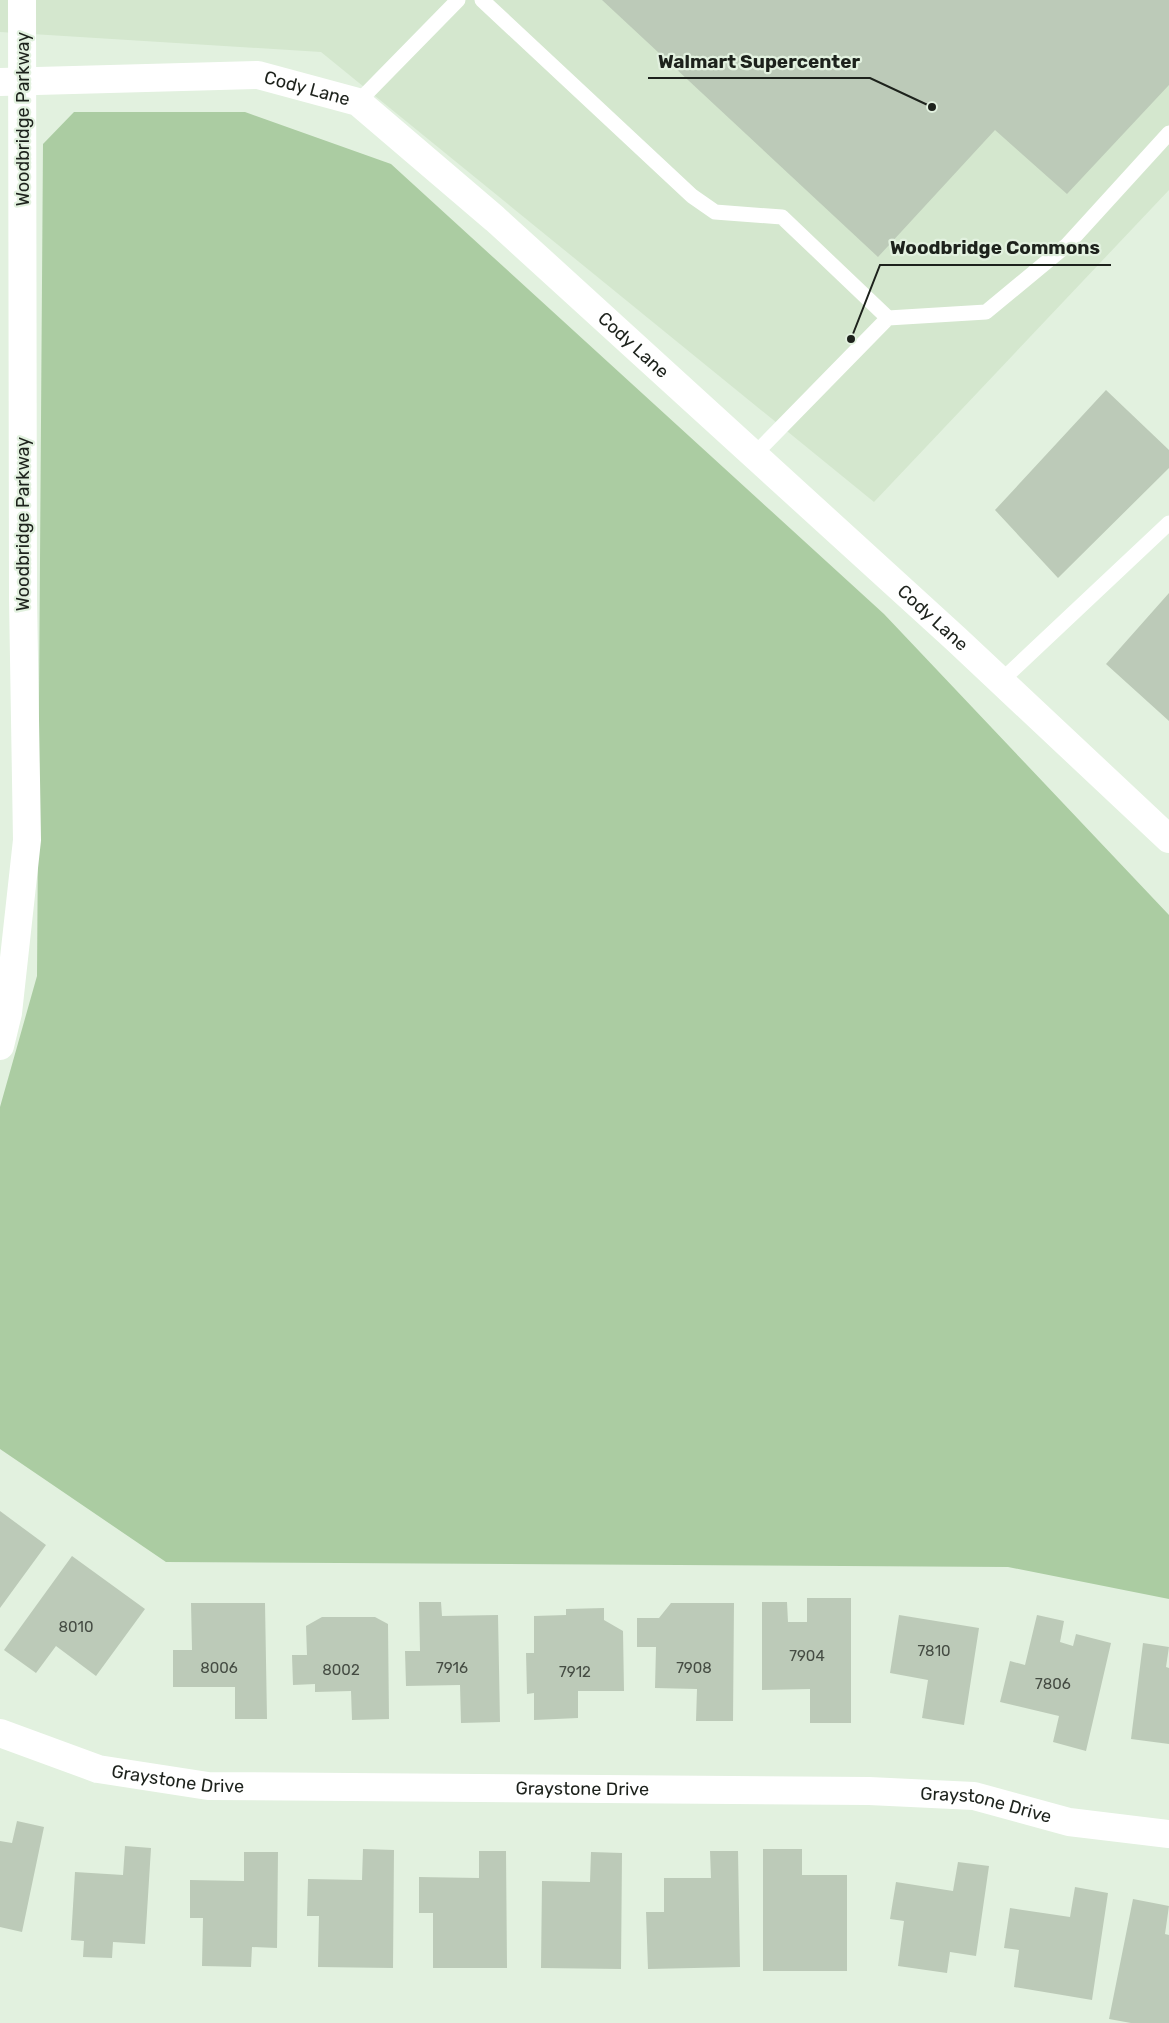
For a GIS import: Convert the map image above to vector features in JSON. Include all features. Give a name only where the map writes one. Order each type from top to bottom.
[{"type":"street","name":"Woodbridge Parkway","points":[[0,1046],[8,1014],[27,840],[12,82],[22,0]]},
{"type":"street","name":"Cody Lane","points":[[12,82],[258,75],[358,102],[495,219],[1001,681],[1169,839]]},
{"type":"street","name":"Graystone Drive","points":[[0,1733],[98,1769],[208,1786],[870,1791],[964,1795],[974,1796],[1069,1822],[1169,1834]]},
{"type":"lane","points":[[358,102],[458,0]]},
{"type":"lane","points":[[482,0],[692,196],[715,212],[782,217],[888,318]]},
{"type":"lane","points":[[754,455],[888,318],[986,312],[1067,245],[1169,134]]},
{"type":"lane","points":[[1001,681],[1169,522]]},
{"type":"shaded area","points":[[0,0],[1169,0],[1169,190],[874,502],[321,52],[0,32]]},
{"type":"green space","points":[[74,112],[245,112],[391,164],[884,614],[1169,915],[1169,1599],[1008,1567],[166,1562],[0,1449],[0,1107],[37,976],[43,144]]},
{"type":"building","points":[[602,0],[1169,0],[1169,85],[1067,194],[995,130],[878,257]]},
{"type":"building","points":[[1106,390],[1169,450],[1169,468],[1058,578],[995,510]]},
{"type":"building","points":[[1169,593],[1169,721],[1106,664]]},
{"type":"building","points":[[0,1511],[46,1545],[0,1608]]},
{"type":"building","points":[[72,1556],[145,1609],[96,1676],[56,1646],[36,1673],[4,1650]]},
{"type":"building","points":[[807,1598],[851,1598],[851,1723],[810,1723],[810,1689],[762,1690],[762,1602],[787,1602],[788,1622],[807,1622]]},
{"type":"building","points":[[419,1602],[441,1602],[442,1616],[498,1615],[500,1722],[461,1723],[460,1685],[406,1686],[405,1651],[420,1651]]},
{"type":"building","points":[[191,1603],[265,1603],[267,1719],[235,1719],[235,1687],[173,1687],[173,1650],[192,1650]]},
{"type":"building","points":[[671,1603],[734,1603],[733,1721],[696,1721],[697,1689],[655,1688],[656,1647],[637,1647],[637,1618],[659,1618]]},
{"type":"building","points":[[604,1608],[604,1620],[623,1631],[624,1691],[578,1691],[578,1718],[534,1720],[534,1693],[527,1694],[526,1653],[534,1653],[534,1616],[566,1615],[566,1609]]},
{"type":"building","points":[[899,1615],[979,1628],[964,1725],[922,1718],[928,1680],[890,1673]]},
{"type":"building","points":[[1037,1615],[1064,1621],[1060,1642],[1073,1646],[1076,1634],[1111,1643],[1086,1751],[1053,1742],[1059,1716],[1000,1702],[1010,1661],[1025,1665]]},
{"type":"building","points":[[322,1617],[375,1617],[388,1624],[389,1719],[352,1720],[351,1691],[315,1692],[315,1684],[293,1685],[292,1655],[307,1655],[306,1626]]},
{"type":"building","points":[[1143,1643],[1169,1647],[1166,1667],[1169,1668],[1169,1744],[1131,1739]]},
{"type":"building","points":[[17,1821],[44,1827],[22,1932],[0,1927],[0,1841],[12,1843]]},
{"type":"building","points":[[125,1846],[151,1848],[145,1944],[113,1942],[112,1958],[83,1957],[84,1941],[71,1940],[75,1872],[123,1875]]},
{"type":"building","points":[[363,1849],[394,1850],[393,1968],[318,1967],[319,1916],[307,1916],[308,1879],[362,1880]]},
{"type":"building","points":[[763,1849],[802,1849],[802,1875],[847,1875],[847,1971],[763,1971]]},
{"type":"building","points":[[479,1851],[506,1851],[507,1968],[433,1968],[433,1913],[419,1913],[419,1877],[479,1878]]},
{"type":"building","points":[[710,1851],[738,1851],[740,1967],[648,1969],[646,1912],[664,1912],[664,1878],[711,1878]]},
{"type":"building","points":[[244,1852],[278,1852],[277,1948],[252,1947],[251,1967],[202,1966],[203,1918],[190,1918],[190,1880],[244,1881]]},
{"type":"building","points":[[591,1852],[622,1853],[621,1969],[541,1968],[542,1881],[590,1882]]},
{"type":"building","points":[[958,1862],[989,1866],[976,1956],[950,1952],[947,1973],[898,1966],[904,1921],[890,1919],[896,1882],[953,1891]]},
{"type":"building","points":[[1075,1887],[1108,1893],[1092,2000],[1014,1987],[1019,1950],[1004,1948],[1010,1908],[1070,1917]]},
{"type":"building","points":[[1133,1899],[1169,1906],[1165,1934],[1169,1935],[1169,2023],[1131,2023],[1109,2019]]},
{"type":"place","name":"Walmart Supercenter","points":[[932,107]]},
{"type":"place","name":"Woodbridge Commons","points":[[851,339]]}]
